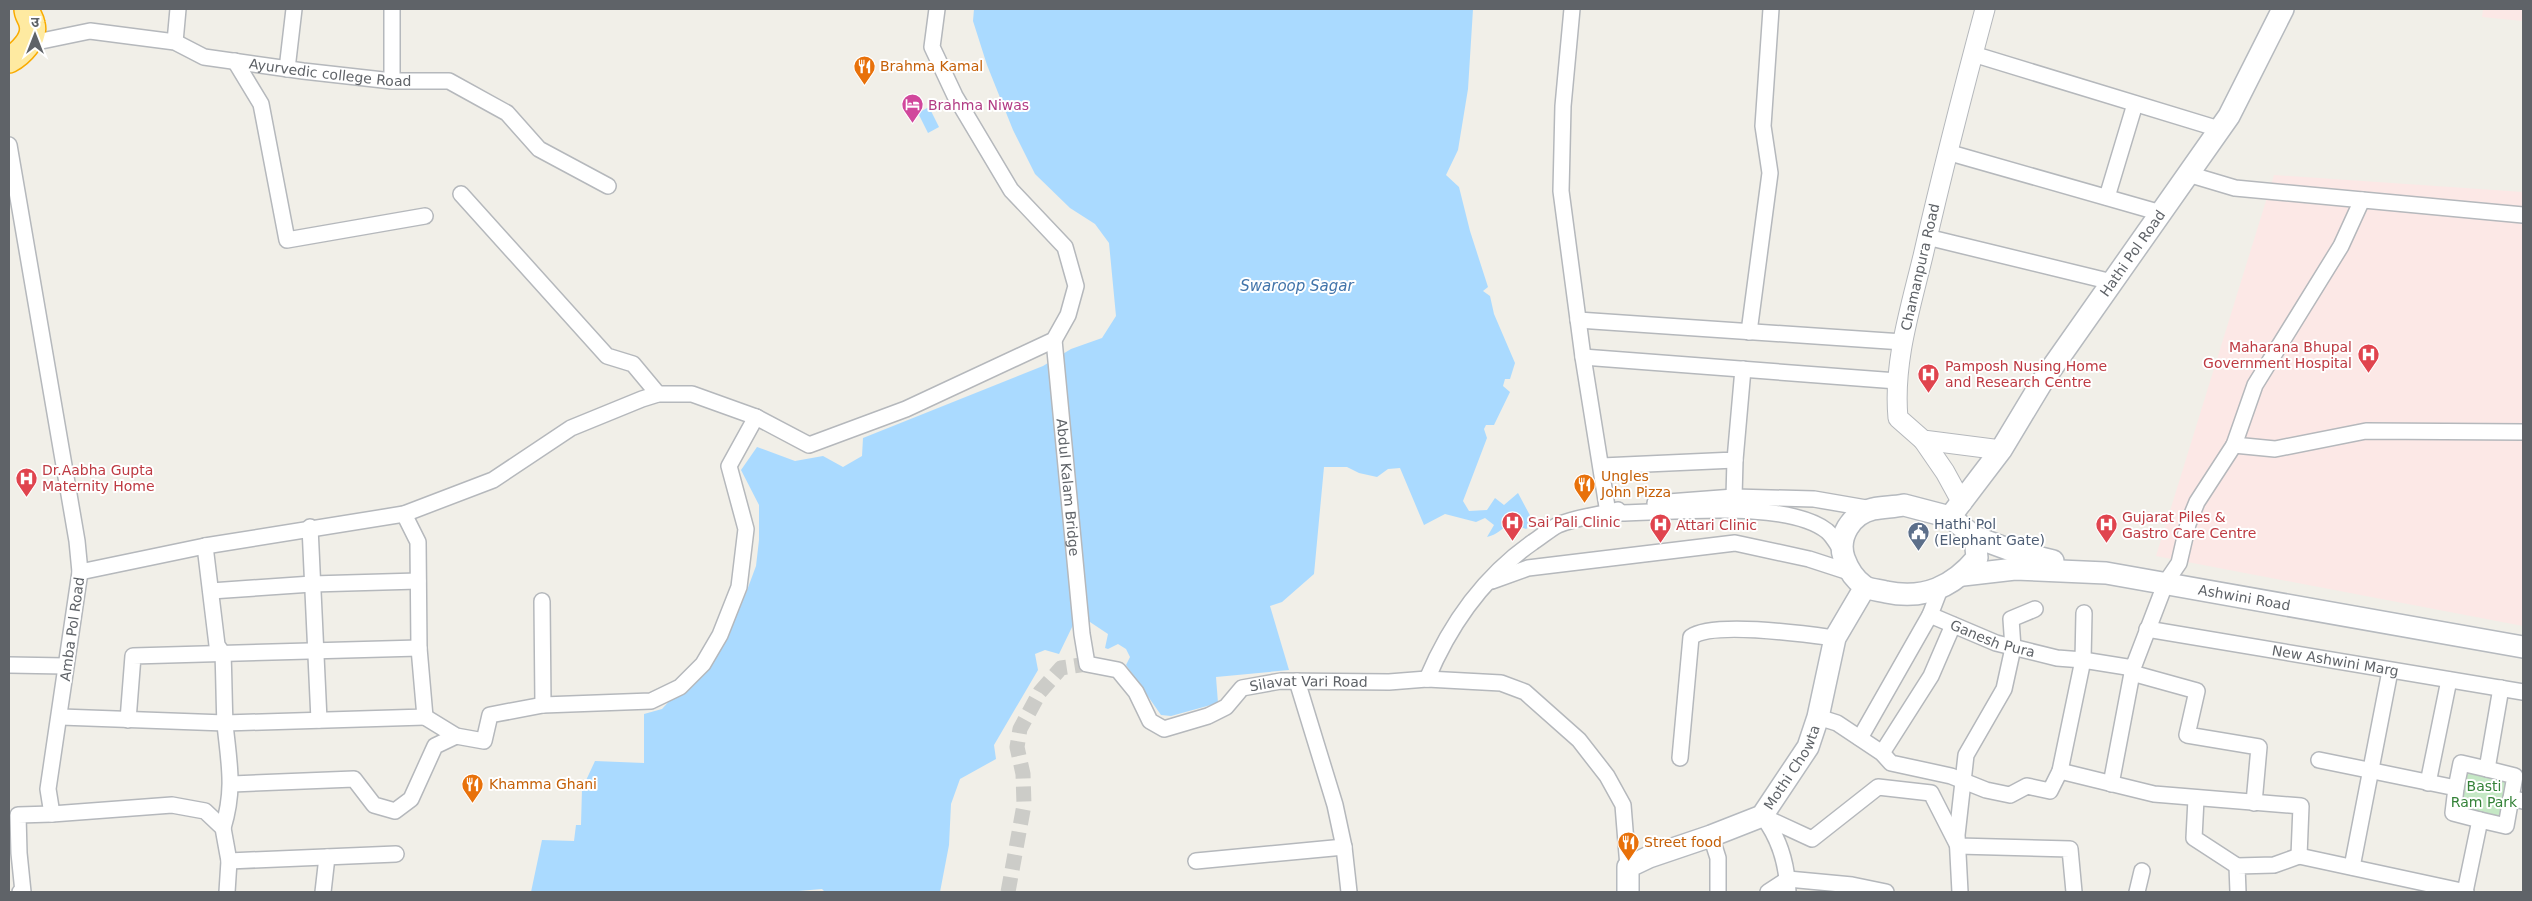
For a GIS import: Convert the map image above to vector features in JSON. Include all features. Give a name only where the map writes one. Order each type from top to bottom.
[{"type":"highway","points":[[14,59],[33,29],[21,14]]},
{"type":"main road","name":"Hathi Pol Road","points":[[1961,503],[2001,450],[2042,382],[2229,116],[2283,9]]},
{"type":"main road","points":[[1961,503],[1975,537],[1977,558],[1963,575],[1940,589],[1914,594],[1896,594],[1865,587],[1849,572],[1841,550],[1843,534],[1854,519],[1872,509],[1961,503]]},
{"type":"main road","points":[[1975,537],[2016,552],[2106,573]]},
{"type":"main road","name":"Ashwini Road","points":[[1963,575],[2015,569],[2106,573],[2166,582],[2523,648]]},
{"type":"main road","name":"Mothi Chowta","points":[[1628,867],[1649,857],[1762,816],[1808,747],[1818,717],[1835,638],[1865,587]]},
{"type":"main road","points":[[1628,867],[1628,892]]},
{"type":"street","points":[[175,42],[178,9]]},
{"type":"street","points":[[286,69],[294,9]]},
{"type":"street","points":[[392,9],[392,81]]},
{"type":"street","points":[[80,572],[205,546],[404,514],[493,480],[571,428],[642,398],[658,394],[692,394],[756,417],[809,445],[906,409],[1054,340],[1068,316],[1076,286],[1065,247],[1011,190],[956,96],[932,47],[937,9]]},
{"type":"street","points":[[1572,9],[1563,106],[1561,191],[1582,356],[1602,466],[1608,513]]},
{"type":"street","points":[[1749,332],[1770,173],[1763,126],[1771,9]]},
{"type":"street","name":"Chamanpura Road","points":[[1961,503],[1945,472],[1923,440],[1898,418],[1897,381],[1903,342],[1947,152],[1972,54],[1986,9]]},
{"type":"street","name":"Ayurvedic college Road","points":[[14,59],[90,31],[175,42],[204,57],[286,69],[392,81],[449,81],[506,113],[538,149],[608,186]]},
{"type":"street","points":[[1972,54],[2219,129]]},
{"type":"street","points":[[235,61],[261,104],[286,240],[425,216]]},
{"type":"street","points":[[2107,197],[2135,104]]},
{"type":"street","name":"Amba Pol Road","points":[[9,145],[12,194],[75,532],[80,572],[48,789],[52,814]]},
{"type":"street","points":[[1947,152],[2161,213]]},
{"type":"street","points":[[2188,174],[2235,188],[2523,215]]},
{"type":"street","points":[[461,194],[607,356],[632,364],[658,394]]},
{"type":"street","points":[[2111,784],[2132,670],[2166,582],[2180,563],[2188,524],[2197,502],[2234,445],[2255,385],[2341,246],[2362,200]]},
{"type":"street","points":[[1927,237],[2112,282]]},
{"type":"street","points":[[1578,320],[1903,342]]},
{"type":"street","name":"Abdul Kalam Bridge","points":[[1054,340],[1082,634],[1087,664]]},
{"type":"street","points":[[1582,356],[1897,381]]},
{"type":"street","points":[[1734,497],[1735,460],[1743,369]]},
{"type":"street","points":[[60,717],[225,723],[425,717],[456,736],[484,741],[490,715],[543,705],[651,701],[680,687],[703,664],[720,635],[739,587],[746,529],[729,466],[756,417]]},
{"type":"street","points":[[2234,445],[2275,449],[2366,431],[2523,432]]},
{"type":"street","points":[[1923,440],[2001,450]]},
{"type":"street","points":[[1602,466],[1735,460]]},
{"type":"street","points":[[1427,679],[1438,652],[1463,610],[1483,584],[1522,550],[1559,524],[1639,504],[1734,497],[1814,499],[1872,509]]},
{"type":"street","points":[[1608,513],[1735,510],[1799,517],[1828,532],[1841,550]]},
{"type":"street","points":[[404,514],[418,542],[419,648],[425,717]]},
{"type":"street","points":[[310,528],[318,720]]},
{"type":"street","points":[[1483,584],[1528,568],[1735,543],[1809,559],[1849,572]]},
{"type":"street","points":[[205,546],[217,645],[223,654],[225,723],[232,784],[230,804],[223,828],[229,861],[227,892]]},
{"type":"street","points":[[211,591],[312,584],[418,581]]},
{"type":"street","points":[[1860,738],[1930,615],[1940,589]]},
{"type":"street","points":[[542,601],[543,705]]},
{"type":"street","points":[[1960,892],[1958,846],[1962,780],[1966,755],[2004,689],[2013,648],[2011,618],[2035,608]]},
{"type":"street","points":[[1818,717],[1837,723],[1882,753],[1891,763],[1962,780],[1986,790],[2010,795],[2027,786],[2050,791],[2060,772],[2083,660],[2084,613]]},
{"type":"street","name":"Ganesh Pura","points":[[1930,615],[1996,644],[2057,658],[2083,660],[2132,670],[2197,691],[2187,735],[2258,746],[2254,803]]},
{"type":"street","points":[[1882,753],[1931,676],[1953,625]]},
{"type":"street","name":"New Ashwini Marg","points":[[2147,629],[2523,692]]},
{"type":"street","points":[[1680,758],[1691,637],[1710,630],[1771,630],[1835,638]]},
{"type":"street","points":[[128,720],[133,656],[419,648]]},
{"type":"street","name":"Silavat Vari Road","points":[[1087,664],[1118,670],[1136,692],[1150,721],[1164,730],[1208,716],[1226,707],[1242,688],[1297,681],[1389,682],[1427,679],[1501,683],[1525,692],[1579,740],[1607,776],[1623,805],[1628,867]]},
{"type":"street","points":[[9,665],[65,666]]},
{"type":"street","points":[[2352,867],[2390,671]]},
{"type":"street","points":[[2428,783],[2449,680]]},
{"type":"street","points":[[1297,681],[1335,805],[1344,847],[1349,892]]},
{"type":"street","points":[[2487,768],[2501,688]]},
{"type":"street","points":[[232,784],[354,779],[374,805],[395,810],[411,799],[435,746],[456,736]]},
{"type":"street","points":[[2319,760],[2456,788]]},
{"type":"street","points":[[2461,763],[2515,776],[2517,799],[2506,826],[2453,813],[2456,788],[2461,763]]},
{"type":"street","points":[[2060,772],[2154,794],[2196,799],[2301,806],[2299,856]]},
{"type":"street","points":[[1762,816],[1812,839],[1878,787],[1931,793],[1958,846]]},
{"type":"street","points":[[2196,799],[2194,838],[2237,866],[2274,865],[2299,856],[2465,892],[2480,820]]},
{"type":"street","points":[[20,892],[23,892],[13,815],[172,805],[205,811],[223,828]]},
{"type":"street","points":[[1762,816],[1774,831],[1785,862],[1788,886]]},
{"type":"street","points":[[1711,836],[1718,858],[1718,892]]},
{"type":"street","points":[[1958,846],[2070,849],[2074,892]]},
{"type":"street","points":[[1196,861],[1344,847]]},
{"type":"street","points":[[229,861],[396,854]]},
{"type":"street","points":[[323,892],[327,857]]},
{"type":"street","points":[[2237,866],[2238,892]]},
{"type":"street","points":[[2137,892],[2142,871]]},
{"type":"street","points":[[1768,892],[1788,886],[1844,884],[1886,892]]},
{"type":"shaded area","points":[[2483,9],[2523,9],[2523,21],[2482,17]]},
{"type":"shaded area","name":"Maharana Bhupal Government Hospital","points":[[2274,175],[2523,192],[2523,626],[2156,556]]},
{"type":"green space","name":"Basti Ram Park","points":[[2464,768],[2509,777],[2503,820],[2458,811]]},
{"type":"water","name":"Swaroop Sagar","points":[[974,9],[1473,9],[1468,89],[1458,150],[1446,175],[1459,187],[1470,231],[1488,287],[1483,291],[1490,296],[1494,314],[1515,363],[1510,379],[1505,379],[1503,386],[1510,392],[1494,425],[1486,425],[1484,429],[1487,438],[1463,501],[1469,511],[1487,510],[1495,498],[1504,505],[1518,493],[1534,523],[1526,529],[1509,525],[1487,537],[1494,525],[1485,518],[1476,522],[1445,514],[1424,525],[1400,468],[1388,469],[1377,477],[1359,473],[1347,467],[1324,467],[1314,574],[1282,602],[1270,606],[1289,670],[1216,677],[1218,703],[1171,716],[1161,715],[1126,665],[1130,657],[1126,649],[1118,644],[1108,649],[1105,648],[1108,634],[1090,622],[1074,623],[1059,654],[1045,650],[1035,654],[1038,670],[994,745],[996,759],[960,779],[951,804],[949,845],[940,892],[825,892],[822,889],[787,892],[531,892],[542,840],[574,841],[576,825],[581,825],[582,789],[595,761],[644,763],[644,714],[662,709],[712,655],[734,621],[756,566],[759,540],[759,505],[741,470],[757,447],[795,461],[823,456],[843,467],[862,456],[863,438],[1043,366],[1071,349],[1102,338],[1116,316],[1109,243],[1095,224],[1070,208],[1035,174],[1013,130],[987,65],[973,21]]},
{"type":"water","points":[[929,107],[939,127],[928,133],[918,113]]},
{"type":"tunnel","points":[[1008,892],[1024,805],[1023,774],[1017,747],[1020,729],[1040,692],[1061,668],[1087,664]]},
{"type":"place","name":"Brahma Kamal","points":[[864,85]]},
{"type":"place","name":"Brahma Niwas","points":[[912,124]]},
{"type":"place","name":"Maharana Bhupal Government Hospital","points":[[2368,374]]},
{"type":"place","name":"Pamposh Nusing Home and Research Centre","points":[[1929,393]]},
{"type":"place","name":"Dr.Aabha Gupta Maternity Home","points":[[26,497]]},
{"type":"place","name":"Ungles John Pizza","points":[[1585,503]]},
{"type":"place","name":"Sai Pali Clinic","points":[[1512,541]]},
{"type":"place","name":"Attari Clinic","points":[[1660,544]]},
{"type":"place","name":"Gujarat Piles & Gastro Care Centre","points":[[2106,544]]},
{"type":"place","name":"Hathi Pol (Elephant Gate)","points":[[1918,551]]},
{"type":"place","name":"Khamma Ghani","points":[[473,803]]},
{"type":"place","name":"Street food","points":[[1628,861]]}]
